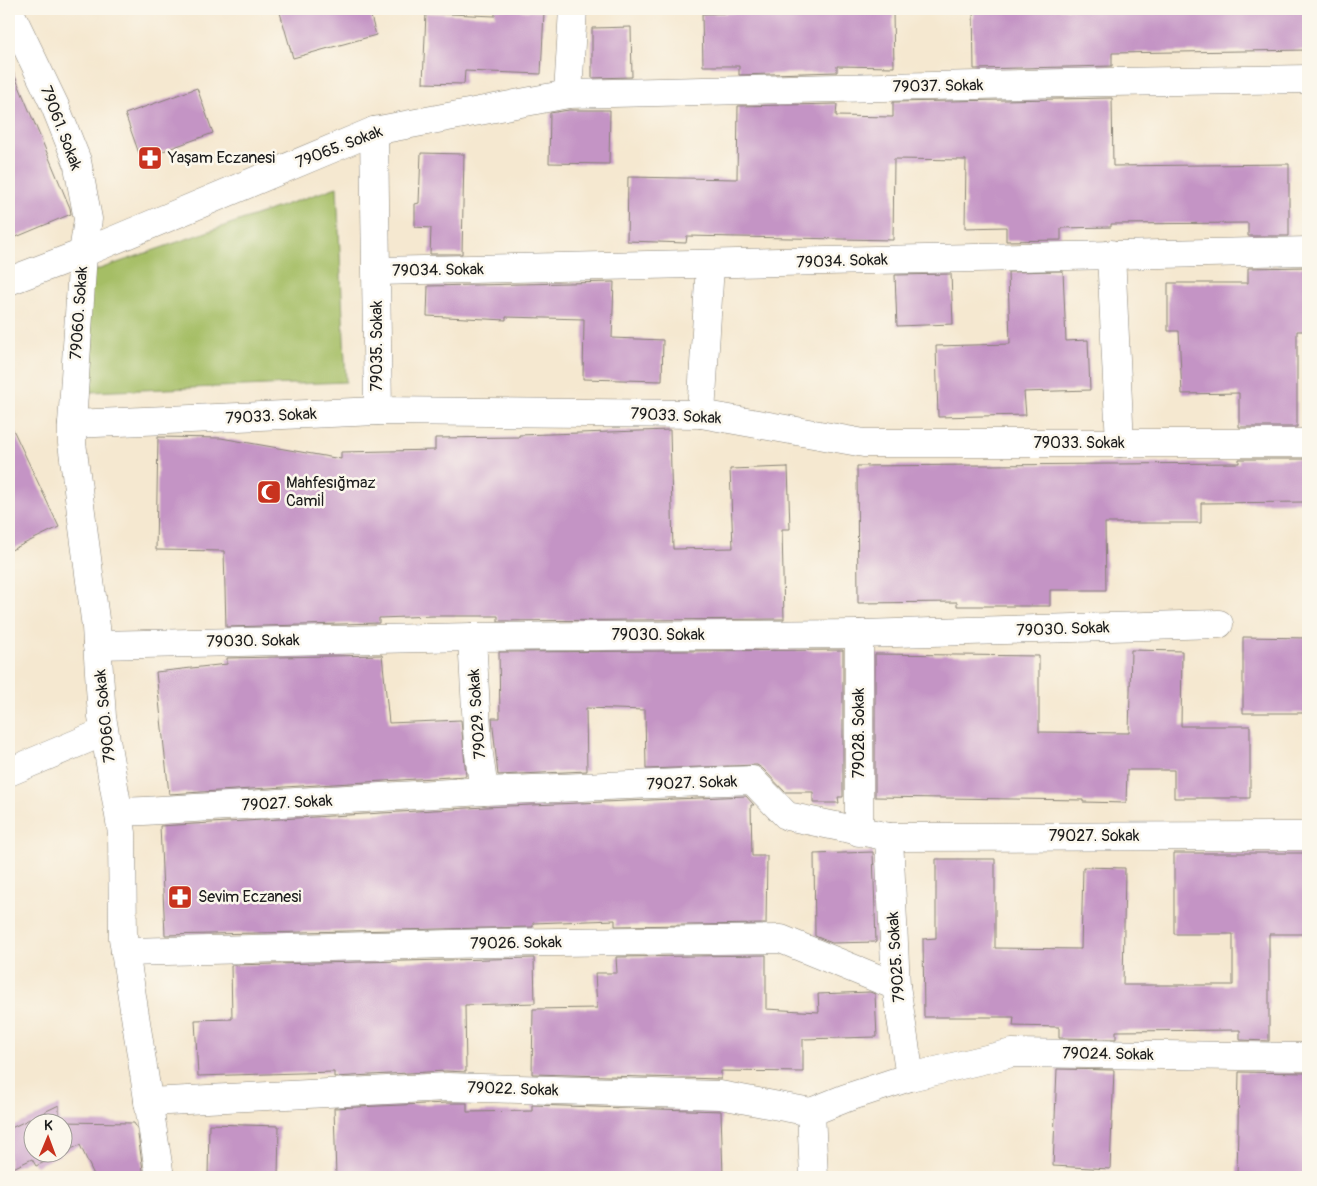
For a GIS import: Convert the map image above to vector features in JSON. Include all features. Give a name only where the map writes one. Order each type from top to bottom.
[{"type":"street","points":[[568,94],[573,9]]},
{"type":"street","name":"79061. Sokak","points":[[9,10],[55,106],[77,161],[88,219],[83,253]]},
{"type":"street","name":"79037. Sokak","points":[[568,94],[1308,79]]},
{"type":"street","name":"79065. Sokak","points":[[9,281],[83,253],[374,130],[568,94]]},
{"type":"street","name":"79035. Sokak","points":[[374,130],[378,411]]},
{"type":"street","name":"79034. Sokak","points":[[377,271],[710,265],[1111,254],[1308,252]]},
{"type":"street","name":"79060. Sokak","points":[[83,253],[72,443],[97,645],[104,732],[122,833],[125,952],[160,1177]]},
{"type":"street","points":[[1111,254],[1120,443]]},
{"type":"street","points":[[701,414],[710,265]]},
{"type":"street","name":"79033. Sokak","points":[[72,424],[378,411],[701,414],[864,443],[1308,443]]},
{"type":"street","name":"79030. Sokak","points":[[97,645],[472,637],[859,634],[1219,624]]},
{"type":"street","name":"79028. Sokak","points":[[859,634],[859,832]]},
{"type":"street","name":"79029. Sokak","points":[[472,637],[478,747],[484,791]]},
{"type":"street","points":[[9,772],[104,732]]},
{"type":"street","name":"79027. Sokak","points":[[119,812],[484,791],[752,780],[787,816],[889,837],[1308,836]]},
{"type":"street","name":"79025. Sokak","points":[[889,837],[896,986],[910,1077]]},
{"type":"street","name":"79026. Sokak","points":[[125,952],[492,943],[781,939],[896,986]]},
{"type":"street","name":"79024. Sokak","points":[[811,1112],[846,1098],[910,1077],[1012,1053],[1308,1057]]},
{"type":"street","name":"79022. Sokak","points":[[148,1102],[446,1087],[720,1095],[811,1112]]},
{"type":"street","points":[[811,1112],[814,1177]]},
{"type":"green space","points":[[337,187],[346,382],[89,392],[88,273]]},
{"type":"building","points":[[279,9],[369,9],[376,35],[293,58]]},
{"type":"building","points":[[495,9],[544,12],[541,74],[465,71],[464,84],[423,83],[426,13],[495,16]]},
{"type":"building","points":[[973,9],[1308,9],[1308,50],[1112,53],[1112,66],[974,69]]},
{"type":"building","points":[[893,12],[894,67],[837,66],[837,72],[739,75],[739,66],[703,66],[702,14]]},
{"type":"building","points":[[631,27],[632,77],[592,78],[592,28]]},
{"type":"building","points":[[9,62],[71,214],[9,240]]},
{"type":"building","points":[[197,88],[213,133],[141,159],[125,114]]},
{"type":"building","points":[[1112,98],[1113,166],[1289,164],[1289,236],[1248,236],[1248,223],[1111,224],[1111,227],[1061,228],[1061,240],[1006,241],[1006,227],[965,228],[966,160],[894,159],[893,240],[687,236],[686,243],[627,241],[628,177],[737,179],[738,106],[837,104],[836,116],[893,117],[893,102]]},
{"type":"building","points":[[569,110],[610,110],[609,164],[549,163],[550,113]]},
{"type":"building","points":[[421,153],[464,154],[462,254],[430,254],[431,228],[415,227],[415,204],[419,203]]},
{"type":"building","points":[[1308,267],[1308,331],[1297,331],[1297,427],[1239,427],[1239,393],[1182,394],[1179,331],[1168,331],[1168,283],[1248,283],[1248,268]]},
{"type":"building","points":[[1063,271],[1066,341],[1088,340],[1090,390],[1024,392],[1026,415],[938,417],[936,346],[1010,344],[1008,272]]},
{"type":"building","points":[[951,274],[953,324],[897,326],[895,275]]},
{"type":"building","points":[[614,282],[612,338],[663,340],[662,381],[583,379],[584,319],[506,317],[506,320],[427,316],[428,286]]},
{"type":"building","points":[[9,421],[59,527],[9,551]]},
{"type":"building","points":[[670,430],[673,549],[733,548],[730,469],[788,467],[790,529],[782,529],[784,619],[498,621],[498,616],[433,616],[379,618],[379,623],[226,627],[224,551],[156,550],[158,437],[221,438],[341,459],[341,452],[435,450],[435,438],[519,437],[519,435]]},
{"type":"building","points":[[1239,459],[1306,459],[1307,502],[1201,503],[1201,523],[1105,523],[1106,590],[1050,590],[1050,606],[957,606],[957,602],[858,603],[857,466],[1239,463]]},
{"type":"building","points":[[1243,637],[1308,638],[1308,713],[1243,713]]},
{"type":"building","points":[[843,650],[843,797],[838,797],[839,803],[813,803],[813,792],[785,792],[757,765],[646,769],[645,710],[586,708],[587,771],[498,775],[492,718],[500,718],[499,652]]},
{"type":"building","points":[[1131,650],[1182,651],[1181,726],[1250,726],[1250,798],[1174,798],[1174,770],[1127,770],[1126,803],[1083,802],[1083,800],[875,797],[875,654],[1039,656],[1039,732],[1129,733]]},
{"type":"building","points":[[382,655],[389,723],[461,720],[466,776],[169,794],[156,672],[227,664],[227,658]]},
{"type":"building","points":[[746,796],[754,805],[751,805],[752,856],[767,856],[766,924],[615,926],[615,920],[533,923],[533,927],[165,935],[160,826],[485,807]]},
{"type":"building","points":[[873,852],[876,942],[832,943],[815,936],[814,854]]},
{"type":"building","points":[[1174,853],[1308,853],[1308,934],[1269,934],[1269,1041],[1240,1040],[1240,1030],[1116,1031],[1116,1039],[1059,1038],[1059,1027],[1013,1026],[1014,1017],[924,1017],[923,939],[936,938],[936,859],[995,859],[995,948],[1081,949],[1083,867],[1125,868],[1123,985],[1233,985],[1233,934],[1174,934]]},
{"type":"building","points":[[766,955],[766,1009],[819,1012],[818,994],[870,992],[875,994],[877,1037],[803,1039],[803,1072],[721,1071],[721,1079],[532,1074],[533,1009],[597,1008],[595,973],[617,973],[616,957]]},
{"type":"building","points":[[534,958],[535,1003],[465,1005],[466,1072],[446,1071],[334,1077],[334,1072],[198,1076],[195,1020],[232,1019],[231,965]]},
{"type":"building","points":[[1057,1069],[1114,1070],[1110,1169],[1053,1166]]},
{"type":"building","points":[[1239,1072],[1308,1073],[1308,1177],[1237,1176]]},
{"type":"building","points":[[467,1103],[467,1112],[532,1111],[532,1105],[721,1111],[723,1177],[336,1177],[334,1108]]},
{"type":"building","points":[[59,1105],[59,1114],[40,1114]]},
{"type":"building","points":[[72,1122],[134,1123],[137,1128],[144,1177],[95,1177],[80,1145],[72,1149]]},
{"type":"building","points":[[22,1123],[22,1164],[9,1170],[9,1129]]},
{"type":"building","points":[[209,1124],[279,1126],[278,1177],[208,1177]]},
{"type":"place","name":"Yaşam Eczanesi","points":[[150,158]]},
{"type":"place","name":"Mahfesığmaz Camiİ","points":[[269,492]]},
{"type":"place","name":"Sevim Eczanesi","points":[[180,897]]}]
